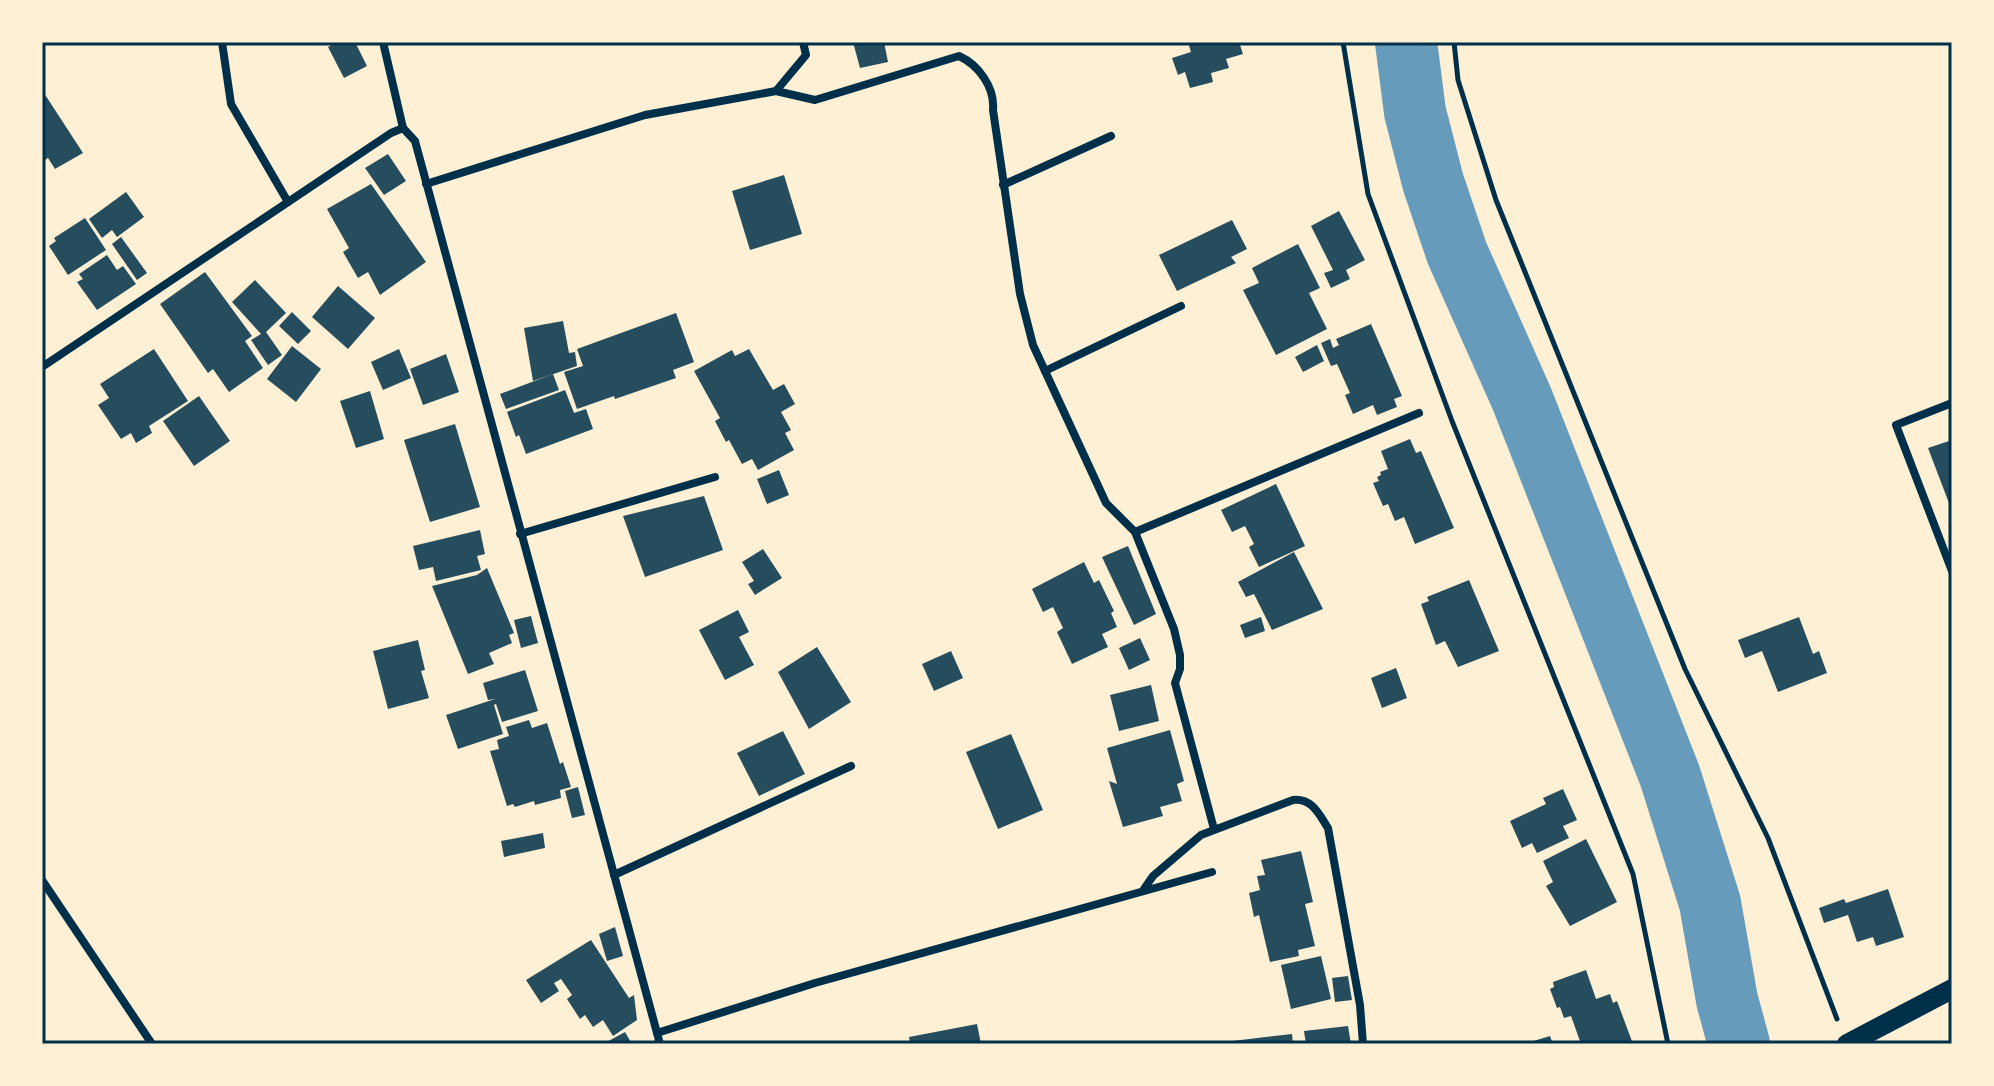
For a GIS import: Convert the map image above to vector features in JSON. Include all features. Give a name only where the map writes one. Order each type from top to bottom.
[{"type":"main road","points":[[1843,1037],[1952,989]]},
{"type":"street","points":[[222,42],[231,104],[288,202]]},
{"type":"street","points":[[383,42],[403,128],[415,141],[660,1044]]},
{"type":"street","points":[[776,91],[806,55],[803,42]]},
{"type":"street","points":[[426,184],[645,115],[776,91],[815,100],[959,56],[973,62],[994,98],[993,110],[1020,294],[1033,345],[1106,503],[1135,532],[1174,629],[1180,655],[1180,669],[1175,683],[1214,829]]},
{"type":"street","points":[[42,367],[391,133],[403,128]]},
{"type":"street","points":[[1003,185],[1111,136]]},
{"type":"street","points":[[1045,371],[1181,306]]},
{"type":"street","points":[[1952,403],[1896,425],[1952,571]]},
{"type":"street","points":[[1135,532],[1419,413]]},
{"type":"street","points":[[520,534],[715,477]]},
{"type":"street","points":[[614,875],[851,766]]},
{"type":"street","points":[[1143,890],[1153,876],[1201,835],[1293,800],[1303,799],[1312,805],[1328,828],[1360,1005],[1363,1044]]},
{"type":"street","points":[[657,1033],[815,983],[1212,872]]},
{"type":"street","points":[[42,880],[152,1044]]},
{"type":"path","points":[[1343,42],[1368,194],[1452,421],[1633,874],[1668,1044]]},
{"type":"path","points":[[1454,42],[1458,80],[1496,200],[1685,669],[1768,838],[1843,1037]]},
{"type":"building","points":[[337,42],[355,42],[367,66],[344,78],[328,47]]},
{"type":"building","points":[[853,42],[884,42],[888,62],[860,68]]},
{"type":"building","points":[[1188,42],[1239,42],[1243,54],[1226,59],[1229,68],[1211,73],[1213,82],[1190,88],[1185,72],[1178,75],[1172,58],[1191,52]]},
{"type":"building","points":[[42,90],[83,153],[55,169],[48,158],[42,162]]},
{"type":"building","points":[[388,154],[406,181],[384,195],[365,168]]},
{"type":"building","points":[[784,175],[802,234],[750,250],[732,191]]},
{"type":"building","points":[[371,184],[426,262],[380,295],[368,272],[358,278],[343,252],[349,248],[327,209]]},
{"type":"building","points":[[126,192],[144,217],[117,237],[112,230],[102,238],[89,219]]},
{"type":"building","points":[[1339,211],[1365,260],[1346,270],[1350,279],[1331,288],[1324,273],[1333,270],[1311,226]]},
{"type":"building","points":[[85,218],[106,250],[68,275],[49,246],[56,241],[54,238]]},
{"type":"building","points":[[1232,220],[1247,249],[1231,257],[1236,263],[1177,291],[1159,255]]},
{"type":"building","points":[[121,237],[147,273],[137,280],[112,244]]},
{"type":"building","points":[[1298,244],[1320,288],[1309,293],[1327,329],[1276,355],[1243,290],[1259,283],[1252,268]]},
{"type":"building","points":[[107,255],[117,270],[123,266],[136,284],[97,310],[77,282],[83,279],[79,274]]},
{"type":"building","points":[[205,272],[252,336],[245,341],[263,368],[229,392],[213,369],[208,373],[160,304]]},
{"type":"building","points":[[255,280],[286,313],[266,332],[282,355],[268,365],[251,340],[261,334],[232,302]]},
{"type":"building","points":[[338,286],[375,318],[348,349],[312,317]]},
{"type":"building","points":[[292,312],[311,331],[298,344],[279,326]]},
{"type":"building","points":[[676,313],[694,362],[673,370],[676,378],[577,409],[564,372],[583,366],[577,349]]},
{"type":"building","points":[[563,321],[569,353],[575,352],[577,366],[533,381],[524,328]]},
{"type":"building","points":[[1371,324],[1402,396],[1394,399],[1397,407],[1377,415],[1373,405],[1353,414],[1345,395],[1350,393],[1337,364],[1331,366],[1321,343],[1330,339],[1333,348],[1339,345],[1336,339]]},
{"type":"building","points":[[1317,345],[1324,361],[1303,372],[1295,357]]},
{"type":"building","points":[[292,346],[321,369],[296,402],[267,379]]},
{"type":"building","points":[[154,349],[188,401],[149,426],[152,433],[136,443],[131,433],[121,439],[98,405],[109,398],[100,384]]},
{"type":"building","points":[[399,349],[411,378],[383,390],[371,362]]},
{"type":"building","points":[[749,349],[773,390],[784,384],[795,404],[781,412],[791,430],[785,433],[794,450],[758,470],[752,459],[742,464],[729,440],[726,442],[715,421],[720,418],[694,371],[732,350],[735,356]]},
{"type":"building","points":[[446,354],[459,392],[423,405],[410,369]]},
{"type":"building","points":[[553,374],[559,390],[506,409],[500,394]]},
{"type":"building","points":[[565,390],[574,413],[586,409],[593,429],[526,454],[507,412]]},
{"type":"building","points":[[370,391],[384,439],[356,448],[340,401]]},
{"type":"building","points":[[199,396],[230,441],[194,466],[163,421]]},
{"type":"building","points":[[455,424],[480,507],[430,522],[404,440]]},
{"type":"building","points":[[1410,439],[1416,453],[1421,451],[1454,528],[1415,544],[1404,517],[1395,521],[1388,504],[1383,506],[1373,483],[1379,481],[1377,477],[1381,475],[1380,472],[1388,469],[1381,451]]},
{"type":"building","points":[[1952,440],[1952,511],[1928,448]]},
{"type":"building","points":[[779,470],[789,495],[767,504],[757,479]]},
{"type":"building","points":[[1276,484],[1305,546],[1259,567],[1249,547],[1254,544],[1245,526],[1232,532],[1221,510]]},
{"type":"building","points":[[704,496],[723,550],[645,577],[623,516]]},
{"type":"building","points":[[480,530],[485,554],[477,556],[481,570],[436,581],[433,567],[419,570],[413,546]]},
{"type":"building","points":[[1128,546],[1156,614],[1134,625],[1102,557]]},
{"type":"building","points":[[763,549],[782,578],[755,595],[748,584],[754,581],[742,562]]},
{"type":"building","points":[[1294,552],[1323,609],[1272,630],[1254,594],[1246,597],[1238,582]]},
{"type":"building","points":[[1084,562],[1094,583],[1099,580],[1114,611],[1111,613],[1117,627],[1102,634],[1108,647],[1072,664],[1057,632],[1063,628],[1053,607],[1043,612],[1032,589]]},
{"type":"building","points":[[487,568],[514,633],[509,635],[512,643],[489,653],[494,664],[468,674],[432,586],[477,575]]},
{"type":"building","points":[[1469,580],[1499,651],[1458,667],[1445,641],[1436,645],[1421,604],[1429,601],[1427,597]]},
{"type":"building","points":[[738,610],[749,632],[739,637],[754,665],[725,680],[699,630]]},
{"type":"building","points":[[531,616],[538,643],[521,648],[514,620]]},
{"type":"building","points":[[1261,617],[1265,631],[1245,638],[1240,625]]},
{"type":"building","points":[[1799,617],[1813,654],[1819,651],[1827,673],[1778,692],[1762,651],[1745,658],[1738,640]]},
{"type":"building","points":[[1140,638],[1150,660],[1129,670],[1119,648]]},
{"type":"building","points":[[418,640],[425,670],[421,671],[429,698],[388,709],[373,651]]},
{"type":"building","points":[[817,647],[851,702],[809,729],[778,672]]},
{"type":"building","points":[[951,651],[963,678],[934,691],[922,664]]},
{"type":"building","points":[[1396,668],[1407,698],[1382,708],[1371,678]]},
{"type":"building","points":[[525,670],[538,711],[502,722],[496,704],[503,734],[458,749],[446,715],[495,699],[488,700],[483,683]]},
{"type":"building","points":[[1151,685],[1159,721],[1119,731],[1110,695]]},
{"type":"building","points":[[529,720],[532,728],[547,723],[571,787],[560,790],[561,798],[535,805],[534,801],[515,807],[513,804],[507,806],[490,751],[499,749],[497,740],[509,736],[506,727]]},
{"type":"building","points":[[1170,730],[1184,781],[1177,784],[1182,801],[1160,807],[1163,816],[1123,827],[1109,781],[1117,784],[1107,748]]},
{"type":"building","points":[[783,731],[805,774],[759,796],[737,753]]},
{"type":"building","points":[[1011,734],[1043,810],[998,829],[966,752]]},
{"type":"building","points":[[578,787],[585,815],[572,818],[565,791]]},
{"type":"building","points":[[1563,789],[1577,820],[1563,826],[1569,838],[1537,853],[1532,843],[1522,848],[1510,821],[1546,804],[1543,798]]},
{"type":"building","points":[[543,833],[545,848],[504,857],[501,841]]},
{"type":"building","points":[[1586,839],[1617,902],[1570,926],[1546,886],[1553,882],[1543,861]]},
{"type":"building","points":[[1301,851],[1313,902],[1305,904],[1315,946],[1298,950],[1299,956],[1270,962],[1259,915],[1254,917],[1249,893],[1260,890],[1257,876],[1265,875],[1261,860]]},
{"type":"building","points":[[1888,889],[1904,937],[1876,946],[1873,937],[1857,942],[1848,915],[1824,923],[1819,908]]},
{"type":"building","points":[[615,927],[623,956],[607,961],[599,934]]},
{"type":"building","points":[[591,940],[629,998],[634,995],[637,1020],[613,1036],[603,1020],[593,1027],[585,1015],[580,1019],[567,999],[572,995],[561,979],[554,983],[559,991],[541,1003],[526,980]]},
{"type":"building","points":[[1321,956],[1331,999],[1291,1009],[1281,965]]},
{"type":"building","points":[[1586,970],[1596,999],[1610,994],[1613,1003],[1617,1001],[1633,1044],[1581,1044],[1571,1016],[1564,1018],[1560,1007],[1557,1008],[1550,989],[1554,987],[1553,982]]},
{"type":"building","points":[[1348,976],[1352,1000],[1335,1002],[1332,978]]},
{"type":"building","points":[[977,1024],[981,1044],[910,1044],[909,1037]]},
{"type":"building","points":[[1348,1026],[1351,1044],[1306,1044],[1304,1031]]},
{"type":"building","points":[[625,1032],[632,1044],[603,1044]]},
{"type":"building","points":[[1292,1034],[1293,1044],[1224,1044],[1224,1042]]},
{"type":"building","points":[[1550,1036],[1553,1044],[1527,1044],[1527,1043]]},
{"type":"waterway","points":[[1406,42],[1415,112],[1433,182],[1457,253],[1522,399],[1670,776],[1710,903],[1727,1000],[1739,1044]]}]
